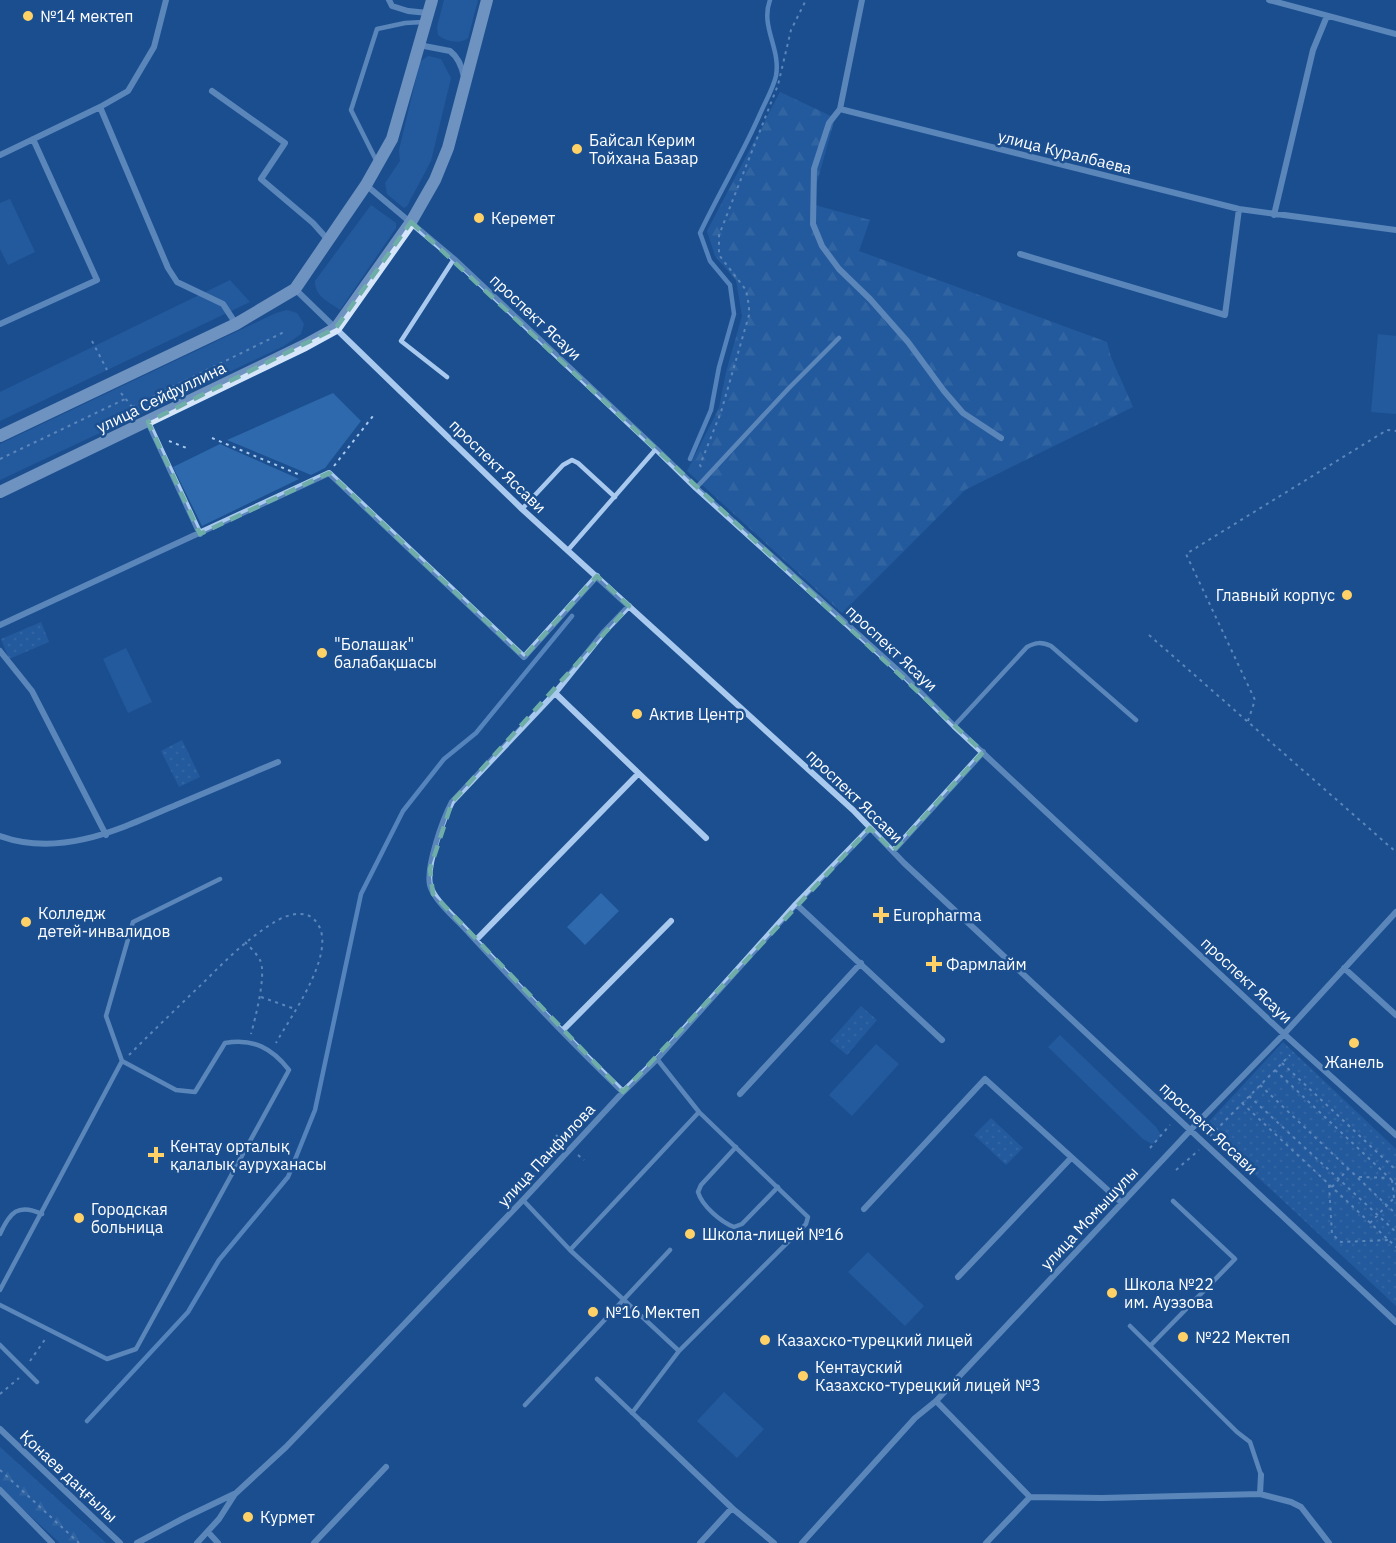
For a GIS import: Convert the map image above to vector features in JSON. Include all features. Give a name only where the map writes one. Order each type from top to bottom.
[{"type":"main road","points":[[295,289],[366,184],[392,139],[432,0]]},
{"type":"main road","points":[[336,328],[411,222],[435,180],[448,148],[487,0]]},
{"type":"main road","name":"улица Сейфуллина","points":[[0,436],[236,324],[295,289]]},
{"type":"main road","name":"улица Сейфуллина","points":[[0,492],[148,422],[336,328]]},
{"type":"street","points":[[0,155],[128,91],[154,47],[166,0]]},
{"type":"street","points":[[389,0],[392,6],[427,17]]},
{"type":"street","points":[[862,0],[840,109],[829,123],[814,169],[813,224],[822,246],[839,269],[870,299],[908,342],[963,414],[1001,438]]},
{"type":"street","points":[[1269,0],[1396,34]]},
{"type":"street","points":[[1274,215],[1313,50],[1327,16]]},
{"type":"street","points":[[419,45],[450,51],[454,54],[462,69],[465,84]]},
{"type":"street","points":[[212,91],[285,143],[261,179],[313,223],[328,241]]},
{"type":"street","points":[[100,107],[168,268],[177,282],[224,303],[236,324]]},
{"type":"street","name":"улица Куралбаева","points":[[840,109],[1239,209],[1396,230]]},
{"type":"street","points":[[0,324],[97,280],[33,139]]},
{"type":"street","name":"проспект Ясауи","points":[[366,184],[454,259],[696,488],[904,676],[954,726],[1284,1034],[1396,1135]]},
{"type":"street","points":[[1020,254],[1225,315],[1239,209]]},
{"type":"street","name":"проспект Яссави","points":[[295,289],[522,509],[870,828],[1396,1322]]},
{"type":"street","points":[[148,422],[200,534]]},
{"type":"street","points":[[0,625],[329,473],[524,657],[597,576]]},
{"type":"street","points":[[622,1092],[476,940],[434,894],[429,883],[430,869],[443,820],[452,802],[555,693],[604,632],[629,606]]},
{"type":"street","points":[[0,651],[32,691],[106,835]]},
{"type":"street","points":[[555,693],[706,838]]},
{"type":"street","points":[[893,851],[983,752]]},
{"type":"street","points":[[0,836],[19,843],[47,844],[106,835],[278,762]]},
{"type":"street","points":[[476,940],[638,774]]},
{"type":"street","name":"улица Панфилова","points":[[197,1543],[219,1519],[235,1494],[286,1447],[523,1200],[622,1092],[657,1059],[796,904],[870,828]]},
{"type":"street","points":[[796,904],[942,1040]]},
{"type":"street","name":"улица Момышулы","points":[[802,1543],[915,1418],[936,1401],[1191,1129],[1284,1034],[1396,912]]},
{"type":"street","points":[[562,1031],[671,921]]},
{"type":"street","points":[[741,1094],[861,963]]},
{"type":"street","points":[[1344,968],[1396,1015]]},
{"type":"street","points":[[864,1209],[985,1079],[1122,1203]]},
{"type":"street","points":[[958,1277],[1071,1158]]},
{"type":"street","points":[[936,1401],[1030,1497],[1102,1498],[1260,1494],[1291,1502],[1301,1508],[1329,1543]]},
{"type":"street","points":[[643,1423],[732,1508],[774,1543]]},
{"type":"street","name":"Қонаев даңғылы","points":[[0,1429],[120,1543]]},
{"type":"street","points":[[314,1543],[386,1467]]},
{"type":"street","points":[[1260,1494],[1261,1475]]},
{"type":"street","points":[[0,1490],[52,1543]]},
{"type":"street","name":"улица Панфилова","points":[[137,1543],[235,1494]]},
{"type":"street","points":[[986,1543],[1030,1497]]},
{"type":"street","points":[[700,1543],[732,1508]]},
{"type":"street","points":[[208,1532],[218,1543]]},
{"type":"lane","points":[[378,165],[351,110],[377,29],[427,17]]},
{"type":"lane","points":[[447,376],[401,341],[454,259]]},
{"type":"lane","points":[[696,488],[839,338]]},
{"type":"lane","points":[[568,550],[656,448]]},
{"type":"lane","points":[[522,509],[563,465],[572,460],[615,497]]},
{"type":"lane","points":[[954,726],[1027,647],[1041,642],[1051,646],[1136,720]]},
{"type":"lane","points":[[0,1305],[107,1359],[136,1348],[289,1070],[271,1051],[241,1040],[225,1043],[195,1092],[177,1090],[122,1061],[106,1016],[133,922],[220,879]]},
{"type":"lane","points":[[632,1413],[678,1351],[806,1224],[808,1217],[699,1112],[657,1059]]},
{"type":"lane","points":[[0,1290],[122,1061]]},
{"type":"lane","points":[[570,1250],[699,1112]]},
{"type":"lane","points":[[736,1147],[701,1185],[698,1192],[700,1199],[727,1224],[734,1227],[742,1224],[778,1187]]},
{"type":"lane","points":[[523,1200],[570,1250],[678,1351]]},
{"type":"lane","points":[[1151,1345],[1235,1259],[1173,1201]]},
{"type":"lane","points":[[0,1234],[6,1220],[17,1211],[28,1208],[42,1214]]},
{"type":"lane","points":[[525,1406],[670,1250]]},
{"type":"lane","points":[[1130,1326],[1237,1432],[1250,1442],[1261,1475]]},
{"type":"lane","points":[[0,1345],[37,1382]]},
{"type":"lane","points":[[597,1379],[643,1423]]},
{"type":"path","points":[[708,476],[700,465],[721,411],[747,327],[749,306],[746,290],[719,255],[719,235],[778,85],[791,30],[806,0]]},
{"type":"path","points":[[132,407],[284,333]]},
{"type":"path","points":[[0,459],[125,399]]},
{"type":"path","points":[[329,473],[373,416]]},
{"type":"path","points":[[1248,722],[1255,700],[1186,554],[1387,430],[1396,431]]},
{"type":"path","points":[[153,434],[189,449]]},
{"type":"path","points":[[212,438],[314,481]]},
{"type":"path","points":[[1149,635],[1396,852]]},
{"type":"path","points":[[122,1061],[245,942],[275,921],[295,914],[310,916],[318,924],[324,942],[317,971],[271,1051]]},
{"type":"path","points":[[245,942],[260,960],[262,967],[260,997],[249,1042]]},
{"type":"path","points":[[260,997],[295,1009]]},
{"type":"path","points":[[1176,1170],[1205,1144],[1242,1103],[1299,1047]]},
{"type":"path","points":[[1282,1063],[1396,1170]]},
{"type":"path","points":[[1275,1070],[1396,1184]]},
{"type":"path","points":[[1260,1085],[1396,1214]]},
{"type":"path","points":[[1249,1096],[1396,1232]]},
{"type":"path","points":[[1242,1103],[1396,1247]]},
{"type":"path","points":[[1150,1148],[1177,1116]]},
{"type":"path","points":[[1330,1186],[1348,1169]]},
{"type":"path","points":[[1357,1177],[1391,1179]]},
{"type":"path","points":[[1370,1223],[1395,1199],[1391,1179]]},
{"type":"path","points":[[1330,1186],[1332,1234],[1341,1242],[1389,1241],[1396,1238]]},
{"type":"path","points":[[0,1470],[79,1543]]},
{"type":"highlighted area","points":[[411,222],[983,752],[893,851],[870,828],[623,1092],[433,894],[430,869],[452,802],[629,606],[597,576],[524,657],[329,473],[200,534],[148,422],[336,328]]},
{"type":"green space","points":[[444,0],[478,0],[468,38],[465,40],[453,41],[438,35],[437,27]]},
{"type":"green space","points":[[428,56],[441,59],[451,78],[431,161],[404,208],[387,194],[385,183],[400,161],[399,150],[420,62]]},
{"type":"green space","points":[[780,92],[835,118],[811,204],[870,220],[859,251],[1107,342],[1111,357],[1133,407],[965,490],[842,613],[687,471],[719,408],[726,372],[742,316],[736,280],[715,256],[707,231]]},
{"type":"green space","points":[[10,199],[35,252],[8,265],[0,249],[0,203]]},
{"type":"green space","points":[[371,205],[396,223],[396,228],[340,310],[320,295],[315,281]]},
{"type":"green space","points":[[230,280],[250,302],[0,421],[0,392]]},
{"type":"green space","points":[[287,310],[297,313],[304,324],[301,334],[284,346],[0,480],[0,444],[276,313]]},
{"type":"green space","points":[[1378,334],[1396,336],[1396,414],[1371,412]]},
{"type":"green space","points":[[333,393],[361,421],[325,468],[311,475],[227,440]]},
{"type":"green space","points":[[220,444],[299,479],[202,526],[173,467]]},
{"type":"green space","points":[[41,622],[49,642],[9,659],[1,639]]},
{"type":"green space","points":[[126,648],[152,702],[128,713],[103,659]]},
{"type":"green space","points":[[182,740],[200,777],[179,787],[161,751]]},
{"type":"green space","points":[[601,893],[619,911],[585,945],[567,927]]},
{"type":"green space","points":[[861,1006],[877,1020],[847,1055],[830,1041]]},
{"type":"green space","points":[[1060,1035],[1156,1127],[1161,1135],[1158,1140],[1152,1144],[1143,1139],[1048,1047]]},
{"type":"green space","points":[[1283,1042],[1396,1149],[1396,1306],[1204,1127]]},
{"type":"green space","points":[[876,1044],[899,1064],[852,1116],[829,1095]]},
{"type":"green space","points":[[991,1118],[1023,1148],[1006,1165],[974,1135]]},
{"type":"green space","points":[[868,1252],[924,1306],[905,1326],[848,1272]]},
{"type":"green space","points":[[724,1392],[764,1429],[737,1458],[697,1421]]},
{"type":"green space","points":[[0,1447],[106,1543],[60,1543],[0,1488]]},
{"type":"waterway","points":[[690,459],[711,410],[719,367],[734,314],[730,285],[710,261],[700,233],[746,144],[775,81],[776,56],[767,19],[770,0]]},
{"type":"waterway","points":[[87,1421],[188,1312],[219,1260],[288,1177],[315,1110],[361,894],[403,811],[444,759],[476,733],[572,616]]},
{"type":"place","name":"№14 мектеп","points":[[28,16]]},
{"type":"place","name":"Байсал Керим Тойхана Базар","points":[[577,149]]},
{"type":"place","name":"Керемет","points":[[479,218]]},
{"type":"place","name":"Главный корпус","points":[[1347,595]]},
{"type":"place","name":"\"Болашак\" балабақшасы","points":[[322,653]]},
{"type":"place","name":"Актив Центр","points":[[637,714]]},
{"type":"place","name":"Europharma","points":[[881,915]]},
{"type":"place","name":"Колледж детей-инвалидов","points":[[26,922]]},
{"type":"place","name":"Фармлайм","points":[[934,964]]},
{"type":"place","name":"Жанель","points":[[1354,1043]]},
{"type":"place","name":"Кентау орталық қалалық ауруханасы","points":[[156,1155]]},
{"type":"place","name":"Городская больница","points":[[79,1218]]},
{"type":"place","name":"Школа-лицей №16","points":[[690,1234]]},
{"type":"place","name":"Школа №22 им. Ауэзова","points":[[1112,1293]]},
{"type":"place","name":"№16 Мектеп","points":[[593,1312]]},
{"type":"place","name":"№22 Мектеп","points":[[1183,1337]]},
{"type":"place","name":"Казахско-турецкий лицей","points":[[765,1340]]},
{"type":"place","name":"Кентауский Казахско-турецкий лицей №3","points":[[803,1376]]},
{"type":"place","name":"Курмет","points":[[248,1517]]}]
